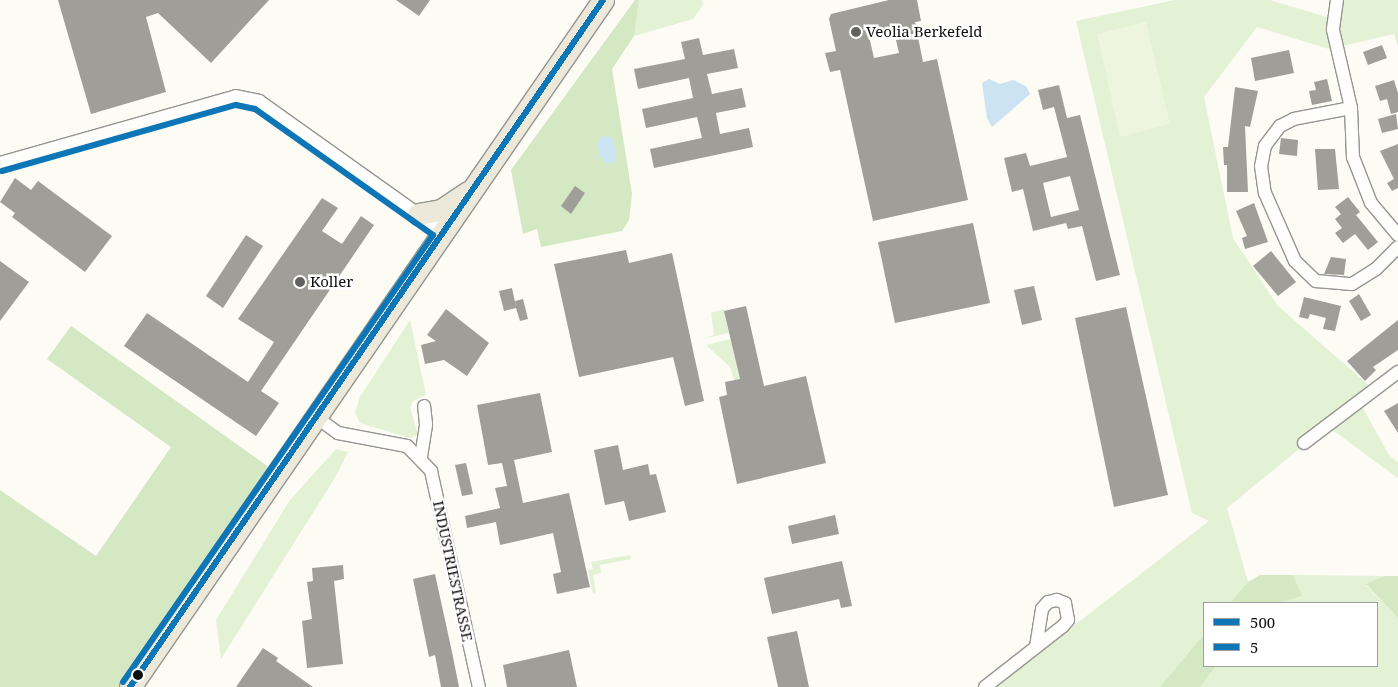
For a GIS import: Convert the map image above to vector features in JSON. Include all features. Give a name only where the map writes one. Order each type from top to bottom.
[{"type":"main road","points":[[130,687],[445,233],[603,0]]},
{"type":"main road","points":[[418,214],[441,210],[478,184]]},
{"type":"street","points":[[1337,0],[1332,19],[1334,39],[1351,108],[1353,157],[1371,203],[1398,235]]},
{"type":"street","points":[[0,163],[236,96],[259,101],[445,233]]},
{"type":"street","points":[[1351,108],[1294,119],[1280,126],[1265,146],[1261,166],[1266,193],[1295,262],[1316,281],[1352,284],[1376,269],[1398,247]]},
{"type":"street","points":[[1304,443],[1398,372]]},
{"type":"street","points":[[316,417],[338,433],[407,446],[421,457],[426,424],[424,406]]},
{"type":"street","name":"INDUSTRIESTRASSE","points":[[421,457],[431,471],[479,687]]},
{"type":"street","points":[[985,687],[1036,646],[1072,621],[1065,603],[1057,600],[1048,602],[1042,609],[1036,646]]},
{"type":"green space","points":[[635,0],[639,0],[634,36],[612,69],[632,194],[629,220],[622,231],[541,247],[537,229],[523,234],[511,170]]},
{"type":"green space","points":[[639,0],[702,0],[703,5],[693,19],[634,36]]},
{"type":"green space","points":[[1175,0],[1270,0],[1333,19],[1337,0],[1398,0],[1398,47],[1394,34],[1329,49],[1257,27],[1204,97],[1233,238],[1278,306],[1374,390],[1359,401],[1389,455],[1398,462],[1398,478],[1327,426],[1227,508],[1248,582],[1231,602],[1203,602],[1203,635],[1160,687],[995,687],[1209,521],[1192,513],[1076,21]]},
{"type":"green space","points":[[1146,22],[1170,124],[1120,137],[1097,34]]},
{"type":"green space","points":[[724,309],[729,333],[702,339],[714,335],[711,313]]},
{"type":"green space","points":[[410,320],[426,395],[413,401],[410,407],[418,435],[410,438],[360,423],[355,412],[360,397]]},
{"type":"green space","points":[[71,326],[270,468],[120,687],[0,687],[0,490],[96,556],[171,447],[47,359]]},
{"type":"green space","points":[[731,339],[742,391],[738,392],[730,367],[706,345]]},
{"type":"green space","points":[[336,449],[348,452],[336,476],[221,659],[216,620],[290,500]]},
{"type":"green space","points":[[630,555],[631,559],[600,565],[601,573],[593,575],[596,593],[593,594],[588,570],[593,569],[591,562]]},
{"type":"green space","points":[[1260,575],[1293,575],[1302,596],[1283,602],[1231,602],[1248,582]]},
{"type":"green space","points":[[1293,575],[1385,576],[1366,585],[1398,618],[1398,687],[1200,687],[1215,667],[1378,667],[1378,602],[1283,602],[1302,596]]},
{"type":"green space","points":[[1385,576],[1398,576],[1398,618],[1366,584]]},
{"type":"green space","points":[[1203,635],[1203,667],[1215,667],[1200,687],[1160,687]]},
{"type":"water","points":[[989,79],[1000,84],[1013,80],[1026,86],[1030,94],[992,127],[987,118],[982,83]]},
{"type":"water","points":[[602,136],[611,137],[614,142],[616,157],[613,163],[607,164],[600,156],[597,144]]},
{"type":"building","points":[[58,0],[269,0],[211,63],[158,13],[146,17],[166,92],[91,114]]},
{"type":"building","points":[[396,0],[430,0],[419,16]]},
{"type":"building","points":[[889,0],[917,0],[921,21],[915,22],[923,62],[937,59],[968,200],[873,221],[840,70],[830,72],[825,53],[836,51],[829,19],[831,14]],"holes":[[[893,27],[899,53],[874,58],[868,32]]]},
{"type":"building","points":[[699,38],[703,55],[734,49],[738,68],[707,74],[712,94],[742,88],[746,107],[716,113],[720,134],[749,128],[753,147],[654,168],[650,149],[702,138],[697,117],[646,128],[642,109],[693,98],[689,78],[638,89],[634,69],[685,59],[681,42]]},
{"type":"building","points":[[1382,45],[1387,58],[1368,65],[1363,52]]},
{"type":"building","points":[[1289,50],[1294,73],[1255,81],[1251,58]]},
{"type":"building","points":[[1327,79],[1332,101],[1312,105],[1309,91],[1316,90],[1314,82]]},
{"type":"building","points":[[1394,80],[1398,93],[1398,112],[1391,114],[1387,99],[1380,101],[1375,86]]},
{"type":"building","points":[[1059,85],[1067,118],[1080,115],[1120,275],[1096,281],[1082,226],[1068,229],[1066,223],[1033,231],[1023,189],[1012,192],[1004,158],[1026,153],[1030,166],[1067,157],[1054,107],[1043,110],[1038,90]],"holes":[[[1070,176],[1079,210],[1051,217],[1043,183]]]},
{"type":"building","points":[[1235,87],[1258,91],[1250,127],[1245,126],[1248,192],[1227,192],[1227,165],[1224,165],[1223,147],[1228,147]]},
{"type":"building","points":[[1396,114],[1398,129],[1382,133],[1378,119]]},
{"type":"building","points":[[1281,138],[1298,140],[1297,156],[1279,154]]},
{"type":"building","points":[[1398,144],[1398,188],[1392,191],[1387,183],[1394,179],[1380,151]]},
{"type":"building","points":[[1315,149],[1335,149],[1339,189],[1318,190]]},
{"type":"building","points":[[15,178],[31,190],[38,181],[112,236],[85,272],[12,217],[15,213],[0,202]]},
{"type":"building","points":[[575,186],[585,193],[571,214],[561,206]]},
{"type":"building","points":[[1348,197],[1360,212],[1356,215],[1378,242],[1368,250],[1355,234],[1343,243],[1335,233],[1342,228],[1335,219],[1341,214],[1335,207]]},
{"type":"building","points":[[322,198],[338,208],[322,231],[342,244],[361,216],[374,225],[261,391],[279,403],[256,436],[124,346],[147,313],[248,382],[274,342],[238,319]]},
{"type":"building","points":[[1254,203],[1268,242],[1245,249],[1242,238],[1247,236],[1236,211]]},
{"type":"building","points":[[973,223],[990,303],[895,323],[878,242]]},
{"type":"building","points":[[246,235],[263,246],[223,308],[206,296]]},
{"type":"building","points":[[626,250],[629,263],[672,253],[704,401],[685,406],[673,357],[579,377],[554,264]]},
{"type":"building","points":[[1271,251],[1296,282],[1278,296],[1253,266]]},
{"type":"building","points":[[1331,257],[1346,259],[1344,275],[1324,274]]},
{"type":"building","points":[[0,261],[29,282],[0,321]]},
{"type":"building","points":[[1034,286],[1042,320],[1022,325],[1014,290]]},
{"type":"building","points":[[512,288],[516,307],[515,301],[523,299],[528,319],[520,321],[516,308],[504,311],[499,291]]},
{"type":"building","points":[[1359,294],[1371,315],[1361,321],[1349,301]]},
{"type":"building","points":[[1304,297],[1341,306],[1335,331],[1323,329],[1326,318],[1310,314],[1308,319],[1299,317]]},
{"type":"building","points":[[746,306],[764,386],[806,376],[826,463],[737,484],[719,397],[727,395],[725,382],[740,379],[724,311]]},
{"type":"building","points":[[1126,307],[1168,495],[1114,507],[1075,318]]},
{"type":"building","points":[[446,309],[489,343],[467,376],[444,360],[425,364],[421,345],[436,341],[427,335]]},
{"type":"building","points":[[1398,320],[1398,350],[1373,367],[1376,370],[1365,381],[1347,361]]},
{"type":"building","points":[[540,393],[552,452],[514,460],[523,503],[569,493],[590,587],[557,594],[553,574],[561,572],[553,533],[500,545],[496,522],[467,528],[465,516],[500,508],[495,488],[507,486],[502,463],[488,465],[477,405]]},
{"type":"building","points":[[1398,403],[1398,433],[1384,411]]},
{"type":"building","points":[[618,445],[623,470],[648,464],[650,475],[656,474],[666,512],[629,521],[624,501],[605,505],[594,450]]},
{"type":"building","points":[[466,463],[473,494],[462,496],[455,465]]},
{"type":"building","points":[[835,515],[839,534],[792,544],[788,526]]},
{"type":"building","points":[[842,561],[852,606],[841,608],[839,599],[772,614],[764,578]]},
{"type":"building","points":[[343,565],[344,579],[334,581],[343,664],[307,668],[302,621],[312,619],[307,582],[313,581],[312,568]]},
{"type":"building","points":[[435,574],[459,687],[441,687],[435,655],[429,657],[413,579]]},
{"type":"building","points":[[797,631],[809,687],[778,687],[767,637]]},
{"type":"building","points":[[263,648],[278,658],[276,661],[313,687],[236,687]]},
{"type":"building","points":[[569,650],[577,687],[507,687],[503,665]]},
{"type":"transit line","name":"500","points":[[130,687],[603,0]]},
{"type":"transit line","name":"5","points":[[2,171],[236,105],[255,109],[433,235],[123,682]]},
{"type":"place","name":"Veolia Berkefeld","points":[[856,32]]},
{"type":"place","name":"Koller","points":[[300,282]]}]
